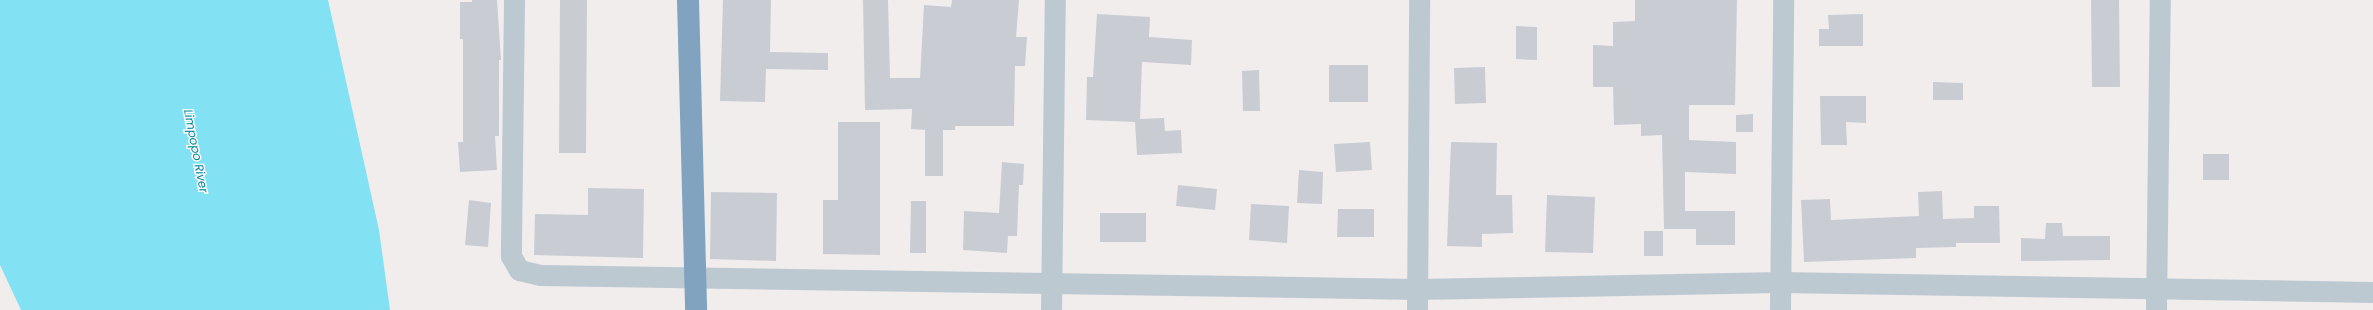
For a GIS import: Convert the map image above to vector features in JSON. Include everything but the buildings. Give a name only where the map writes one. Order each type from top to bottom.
[{"type":"highway","points":[[688,0],[696,310]]},
{"type":"street","points":[[514,0],[511,256],[519,270],[540,276],[1417,289],[1780,282],[2373,292]]},
{"type":"street","points":[[1051,310],[1054,0]]},
{"type":"street","points":[[1417,310],[1419,0]]},
{"type":"street","points":[[1780,310],[1783,0]]},
{"type":"street","points":[[2156,310],[2160,0]]},
{"type":"water","name":"Limpopo River","points":[[0,0],[328,0],[379,230],[390,310],[21,310],[0,265]]}]
